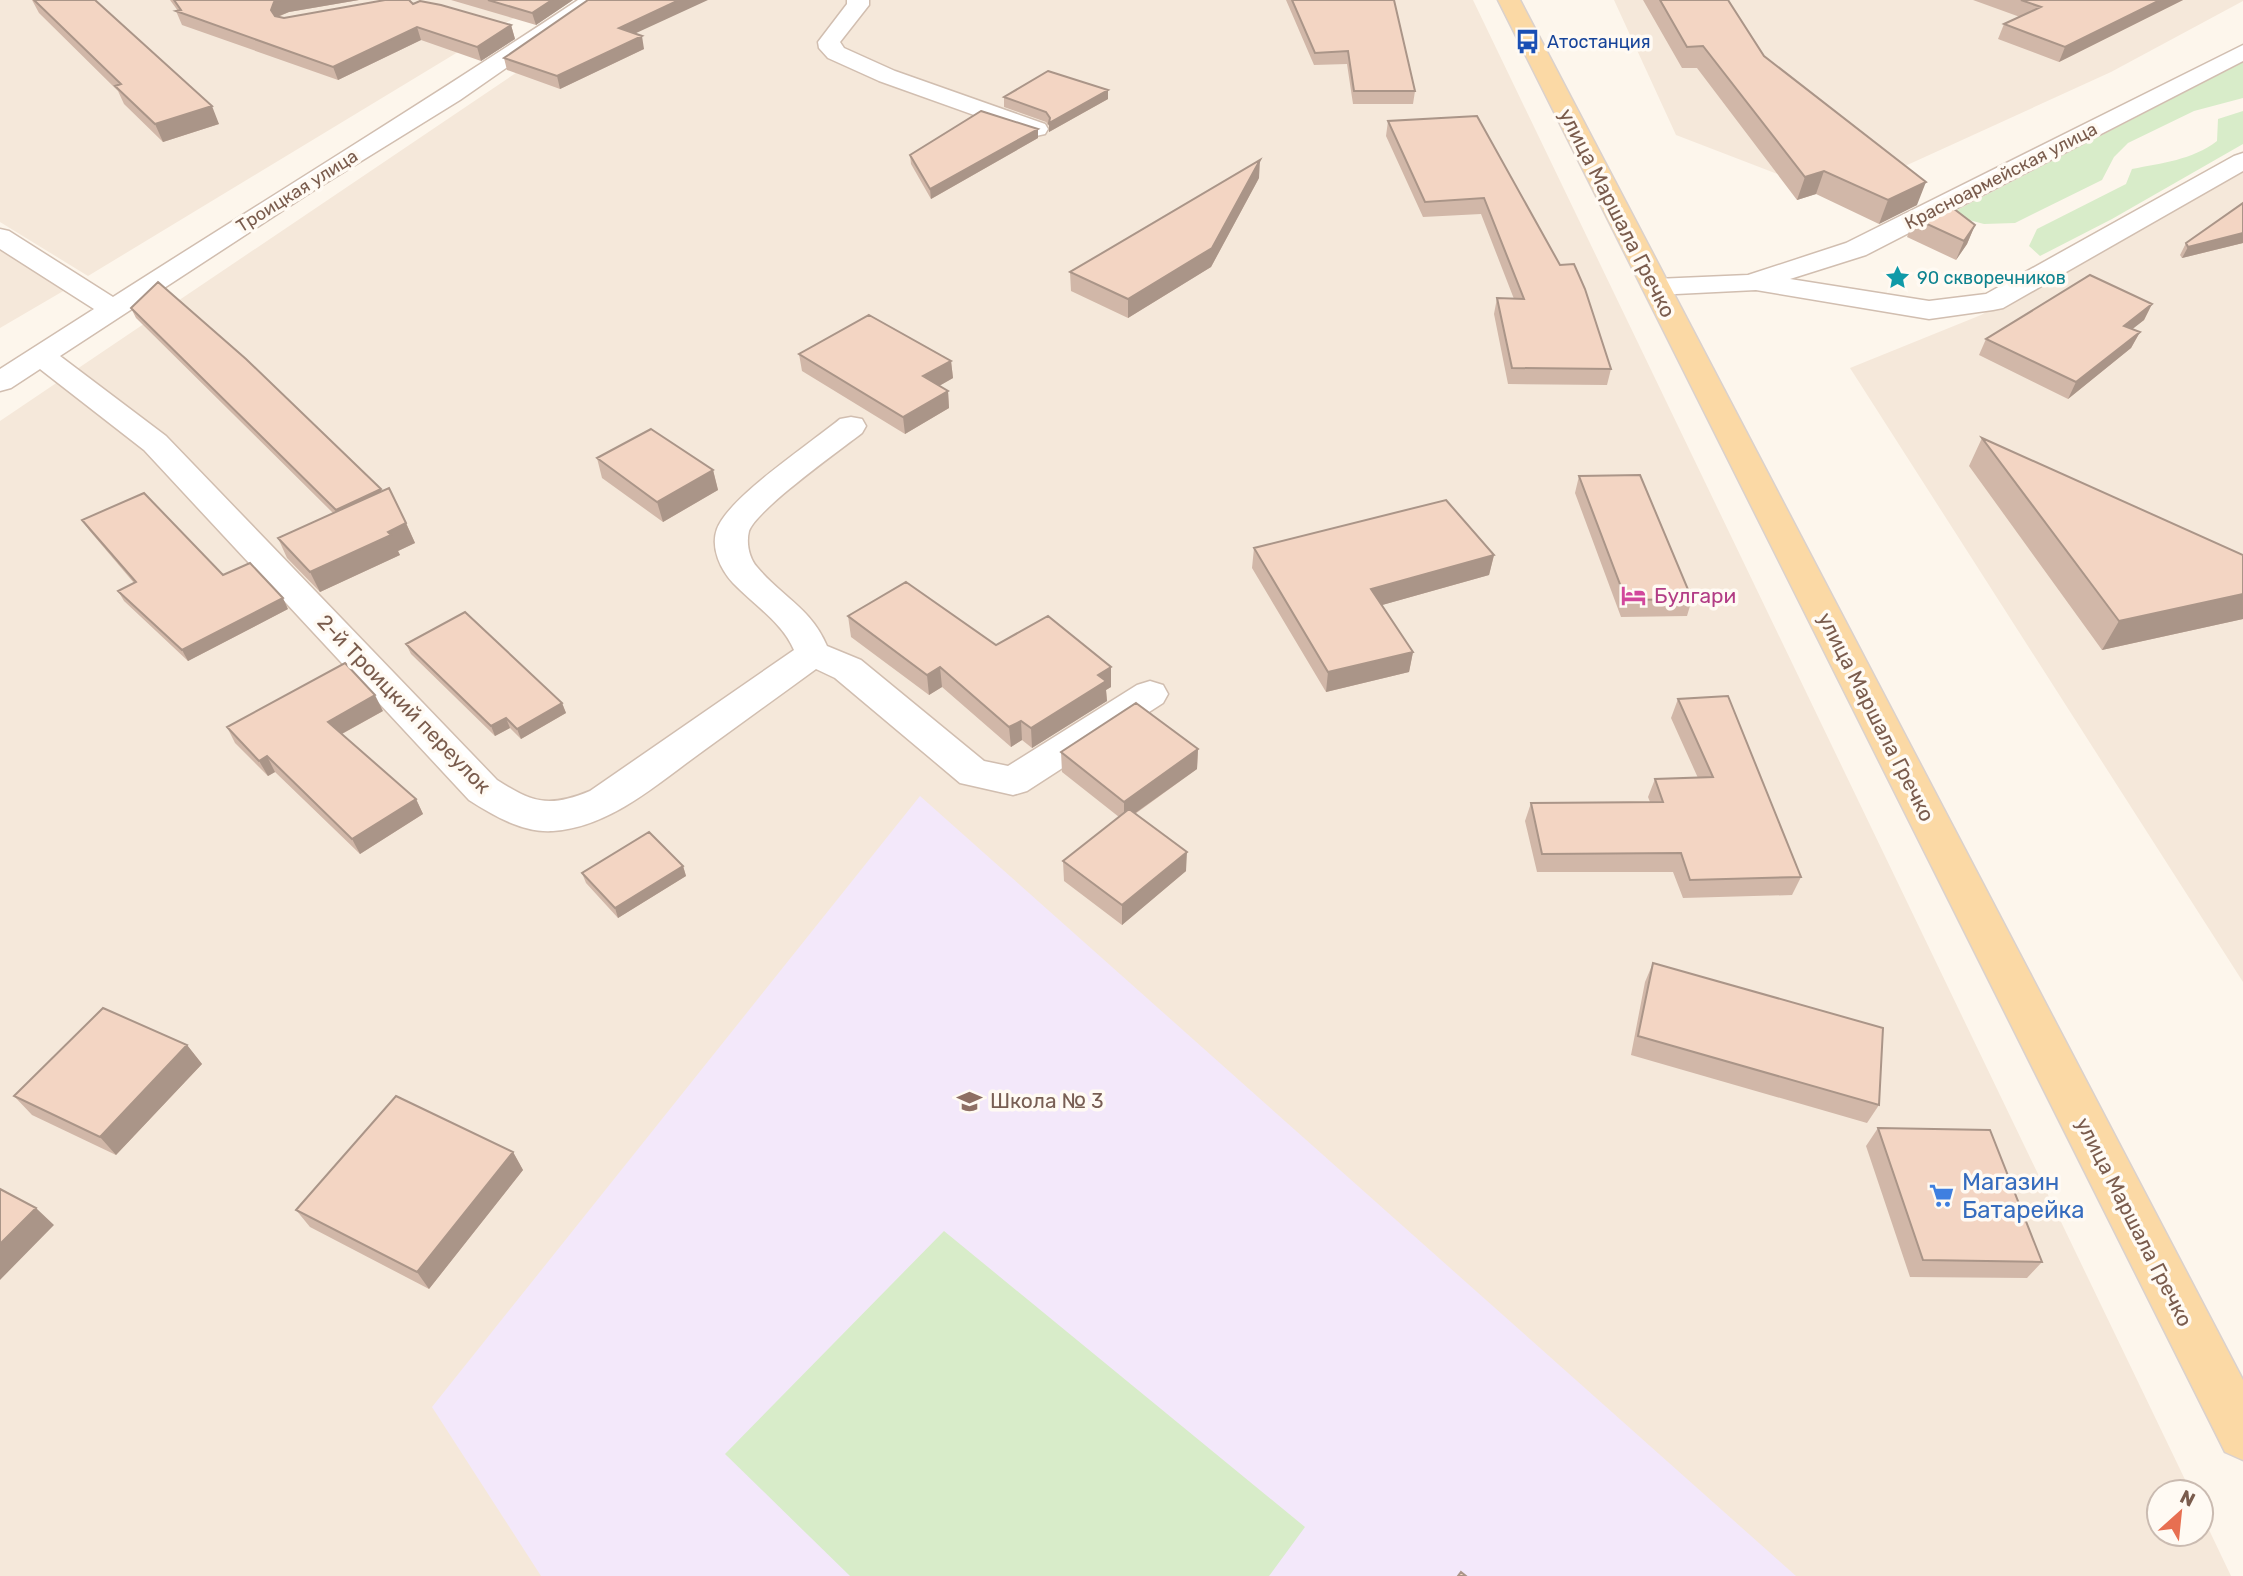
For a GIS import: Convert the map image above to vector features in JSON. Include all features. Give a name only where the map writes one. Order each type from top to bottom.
[{"type":"main road","name":"улица Маршала Гречко","points":[[1508,0],[2243,1434]]},
{"type":"street","name":"Троицкая улица","points":[[0,382],[593,0]]},
{"type":"street","points":[[858,0],[858,5],[829,43],[836,53],[887,76],[1036,129]]},
{"type":"street","points":[[508,27],[538,37]]},
{"type":"street","name":"Красноармейская улица","points":[[1751,282],[1856,249],[2243,51]]},
{"type":"street","name":"Красноармейская улица","points":[[1656,287],[1751,282],[1929,310],[1993,302],[2243,161]]},
{"type":"street","points":[[0,237],[113,309]]},
{"type":"street","name":"2-й Троицкий переулок","points":[[41,356],[88,389],[155,443],[482,790],[511,809],[541,818],[574,814],[604,801],[813,653]]},
{"type":"street","points":[[851,426],[751,506],[733,530],[732,553],[743,573],[803,630],[813,653],[848,669],[973,773],[1013,781],[1150,694]]},
{"type":"shaded area","points":[[0,0],[544,0],[88,276],[0,222]]},
{"type":"shaded area","points":[[624,0],[1473,0],[2184,1478],[2145,1478],[2145,1548],[2215,1548],[2215,1542],[2231,1576],[0,1576],[0,421]]},
{"type":"shaded area","points":[[1614,0],[2243,1],[2111,72],[1837,197],[1676,135]]},
{"type":"shaded area","points":[[2243,164],[2243,982],[1850,368],[1981,315]]},
{"type":"shaded area","points":[[0,249],[65,290],[0,328]]},
{"type":"shaded area","name":"Школа № 3","points":[[920,796],[1796,1576],[541,1576],[432,1407]]},
{"type":"green space","points":[[2243,62],[2243,98],[2194,111],[2128,143],[2114,157],[2102,180],[2015,223],[1984,224],[1954,216],[1957,210]]},
{"type":"green space","points":[[2243,111],[2243,144],[2112,219],[2040,256],[2029,246],[2037,229],[2126,184],[2132,169],[2176,160],[2197,153],[2217,141],[2218,119]]},
{"type":"green space","points":[[944,1231],[1305,1527],[1269,1576],[850,1576],[725,1454]]},
{"type":"building","points":[[34,0],[95,0],[212,106],[155,124],[115,86],[121,84]]},
{"type":"building","points":[[174,0],[281,0],[274,2],[271,10],[275,16],[284,18],[385,0],[409,0],[413,4],[420,1],[441,5],[511,25],[477,47],[417,27],[333,67],[176,11],[181,10]]},
{"type":"building","points":[[488,0],[552,0],[532,13]]},
{"type":"building","points":[[588,0],[679,0],[619,28],[642,36],[557,76],[504,58]]},
{"type":"building","points":[[1292,0],[1394,0],[1415,91],[1354,91],[1348,51],[1315,53]]},
{"type":"building","points":[[1660,0],[1728,0],[1764,56],[1926,182],[1888,200],[1824,171],[1805,177],[1703,46],[1687,47]]},
{"type":"building","points":[[2021,0],[2160,0],[2065,47],[2004,24],[2041,7]]},
{"type":"building","points":[[1048,71],[1108,90],[1049,123],[1050,118],[1046,112],[1004,97]]},
{"type":"building","points":[[981,111],[1038,129],[930,189],[910,155]]},
{"type":"building","points":[[1477,116],[1560,265],[1574,264],[1611,369],[1512,368],[1497,298],[1524,299],[1484,198],[1425,202],[1388,121]]},
{"type":"building","points":[[1260,160],[1212,248],[1128,299],[1070,272]]},
{"type":"building","points":[[1945,202],[1975,225],[1964,241],[1914,218]]},
{"type":"building","points":[[2243,203],[2243,233],[2188,247],[2186,243]]},
{"type":"building","points":[[2090,275],[2152,304],[2124,326],[2140,332],[2076,382],[1986,339]]},
{"type":"building","points":[[158,282],[246,359],[381,489],[336,510],[131,308]]},
{"type":"building","points":[[869,315],[951,361],[923,376],[948,391],[903,417],[799,354]]},
{"type":"building","points":[[651,429],[713,470],[657,502],[597,458]]},
{"type":"building","points":[[1982,438],[2243,555],[2243,594],[2119,621]]},
{"type":"building","points":[[1640,475],[1692,599],[1626,600],[1579,476]]},
{"type":"building","points":[[389,488],[406,523],[388,532],[391,535],[310,572],[278,538]]},
{"type":"building","points":[[144,493],[223,575],[250,563],[283,598],[182,650],[118,591],[136,582],[82,520]]},
{"type":"building","points":[[1446,500],[1494,555],[1371,589],[1413,652],[1328,672],[1254,548]]},
{"type":"building","points":[[906,582],[996,645],[1048,616],[1111,667],[1098,675],[1106,681],[1031,728],[1021,721],[1009,727],[940,667],[927,675],[848,616]]},
{"type":"building","points":[[465,612],[562,703],[517,729],[506,718],[491,726],[406,644]]},
{"type":"building","points":[[345,663],[375,695],[328,722],[416,799],[352,839],[267,756],[259,761],[227,727]]},
{"type":"building","points":[[1728,696],[1801,877],[1690,880],[1681,853],[1542,854],[1531,803],[1663,802],[1655,779],[1713,777],[1678,699]]},
{"type":"building","points":[[1136,703],[1198,749],[1124,802],[1061,752]]},
{"type":"building","points":[[1129,809],[1187,852],[1122,905],[1063,861]]},
{"type":"building","points":[[649,832],[683,866],[615,908],[582,873]]},
{"type":"building","points":[[1653,963],[1883,1028],[1879,1105],[1638,1036]]},
{"type":"building","points":[[103,1008],[187,1045],[100,1137],[14,1096]]},
{"type":"building","points":[[396,1096],[513,1152],[417,1272],[296,1210]]},
{"type":"building","points":[[1878,1128],[1990,1130],[2042,1262],[1923,1260]]},
{"type":"building","points":[[0,1189],[36,1208],[0,1244]]},
{"type":"place","name":"Атостанция","points":[[1527,42]]},
{"type":"place","name":"90 скворечников","points":[[1897,278]]},
{"type":"place","name":"Булгари","points":[[1634,596]]},
{"type":"place","name":"Школа № 3","points":[[970,1101]]},
{"type":"place","name":"Магазин Батарейка","points":[[1942,1196]]}]
